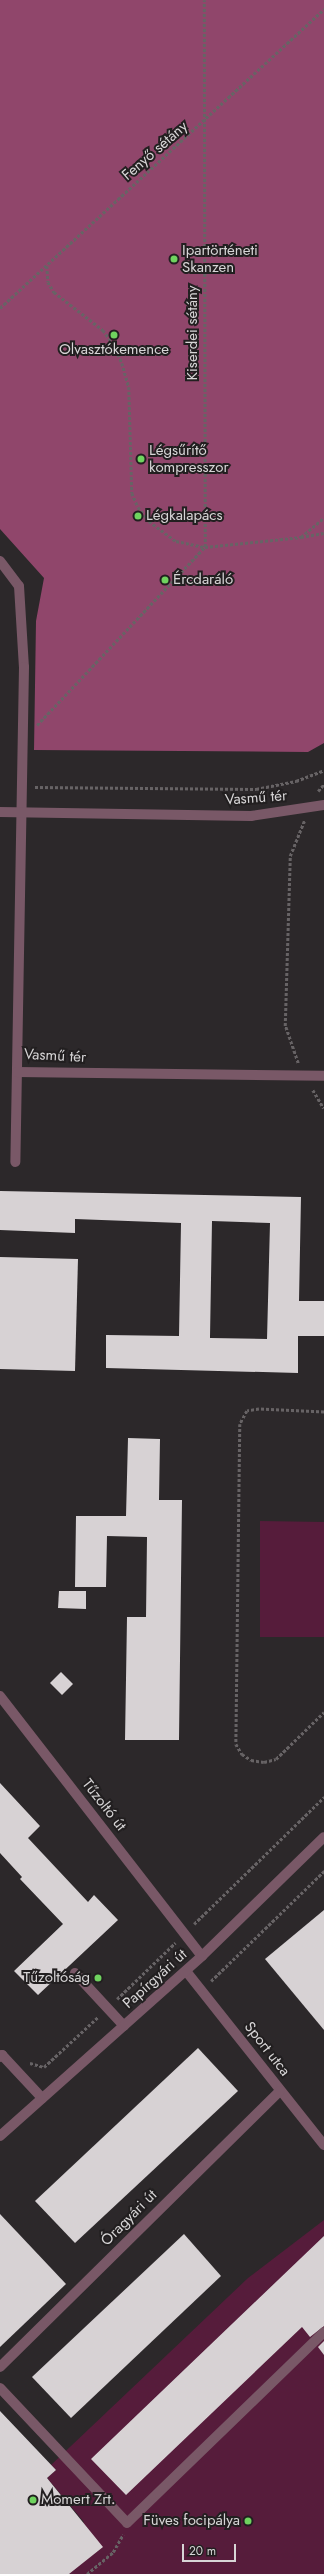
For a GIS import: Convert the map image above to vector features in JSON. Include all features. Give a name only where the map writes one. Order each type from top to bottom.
[{"type":"street","name":"Vasmű tér","points":[[0,561],[19,586],[24,667],[24,739],[21,786],[17,1072],[324,1076]]},
{"type":"street","name":"Vasmű tér","points":[[21,814],[250,816],[310,809],[324,805]]},
{"type":"street","points":[[0,812],[21,814]]},
{"type":"street","points":[[15,1162],[17,1072]]},
{"type":"street","name":"Tűzoltó út","points":[[0,1696],[202,1956]]},
{"type":"street","name":"Papírgyári út","points":[[0,2136],[186,1971],[324,1837]]},
{"type":"street","name":"Sport utca","points":[[186,1971],[324,2145]]},
{"type":"street","points":[[75,1973],[124,2026]]},
{"type":"street","points":[[0,2057],[2,2055],[42,2098]]},
{"type":"street","name":"Óragyári út","points":[[0,2367],[280,2091]]},
{"type":"street","points":[[0,2388],[127,2523],[324,2332]]},
{"type":"path","name":"Kiserdei sétány","points":[[204,0],[203,124],[205,547]]},
{"type":"path","name":"Fenyő sétány","points":[[0,308],[203,124],[324,9]]},
{"type":"path","points":[[47,266],[48,282],[54,292],[103,330],[114,345],[122,364],[129,387],[129,454],[132,493],[138,507],[149,521],[176,541],[205,547],[301,537],[324,533]]},
{"type":"path","points":[[301,537],[324,518]]},
{"type":"path","points":[[24,739],[205,547]]},
{"type":"path","points":[[21,786],[256,789],[296,781],[324,770]]},
{"type":"path","points":[[304,1076],[292,1051],[286,1026],[286,1011],[290,856],[310,809]]},
{"type":"path","points":[[324,1412],[259,1409],[247,1412],[240,1424],[236,1744],[242,1754],[251,1760],[264,1762],[276,1759],[324,1712]]},
{"type":"path","points":[[185,1933],[324,1797]]},
{"type":"path","points":[[202,1990],[324,1871]]},
{"type":"path","points":[[87,2574],[113,2552],[127,2523]]},
{"type":"shaded area","points":[[0,0],[324,0],[324,743],[308,752],[34,750],[36,621],[44,578],[0,529]]},
{"type":"shaded area","points":[[260,1521],[324,1522],[324,1637],[260,1637]]},
{"type":"shaded area","points":[[324,2220],[324,2574],[19,2574],[84,2522],[47,2478],[56,2470],[51,2465],[248,2278]]},
{"type":"building","points":[[0,1191],[301,1197],[299,1301],[324,1301],[324,1336],[298,1336],[298,1373],[106,1368],[106,1335],[179,1336],[181,1223],[75,1219],[75,1233],[0,1230]],"holes":[[[212,1221],[270,1223],[267,1339],[210,1338]]]},
{"type":"building","points":[[0,1257],[78,1259],[75,1371],[0,1369]]},
{"type":"building","points":[[128,1438],[160,1439],[159,1500],[182,1500],[179,1740],[125,1740],[127,1617],[146,1617],[147,1537],[107,1536],[106,1587],[75,1587],[76,1516],[126,1516]]},
{"type":"building","points":[[59,1591],[86,1591],[86,1609],[58,1608]]},
{"type":"building","points":[[61,1672],[73,1684],[62,1695],[50,1683]]},
{"type":"building","points":[[0,1783],[40,1826],[28,1838],[88,1902],[94,1895],[118,1920],[38,1995],[14,1971],[63,1924],[20,1879],[22,1877],[0,1853]]},
{"type":"building","points":[[324,1910],[324,2030],[265,1959]]},
{"type":"building","points":[[198,2048],[238,2091],[75,2243],[35,2201]]},
{"type":"building","points":[[0,2214],[66,2284],[0,2347]]},
{"type":"building","points":[[184,2234],[221,2276],[71,2418],[32,2377]]},
{"type":"building","points":[[324,2236],[324,2326],[310,2337],[302,2327],[126,2495],[91,2459]]},
{"type":"building","points":[[324,2341],[324,2355],[318,2347]]},
{"type":"building","name":"Momert Zrt.","points":[[0,2411],[56,2470],[47,2478],[103,2547],[69,2574],[0,2574]]},
{"type":"place","name":"Ipartörténeti Skanzen","points":[[174,259]]},
{"type":"place","name":"Olvasztókemence","points":[[114,335]]},
{"type":"place","name":"Légsűrítő kompresszor","points":[[141,459]]},
{"type":"place","name":"Légkalapács","points":[[138,516]]},
{"type":"place","name":"Ércdaráló","points":[[165,580]]},
{"type":"place","name":"Tűzoltóság","points":[[98,1978]]},
{"type":"place","name":"Momert Zrt.","points":[[33,2500]]},
{"type":"place","name":"Füves focipálya","points":[[248,2521]]}]
